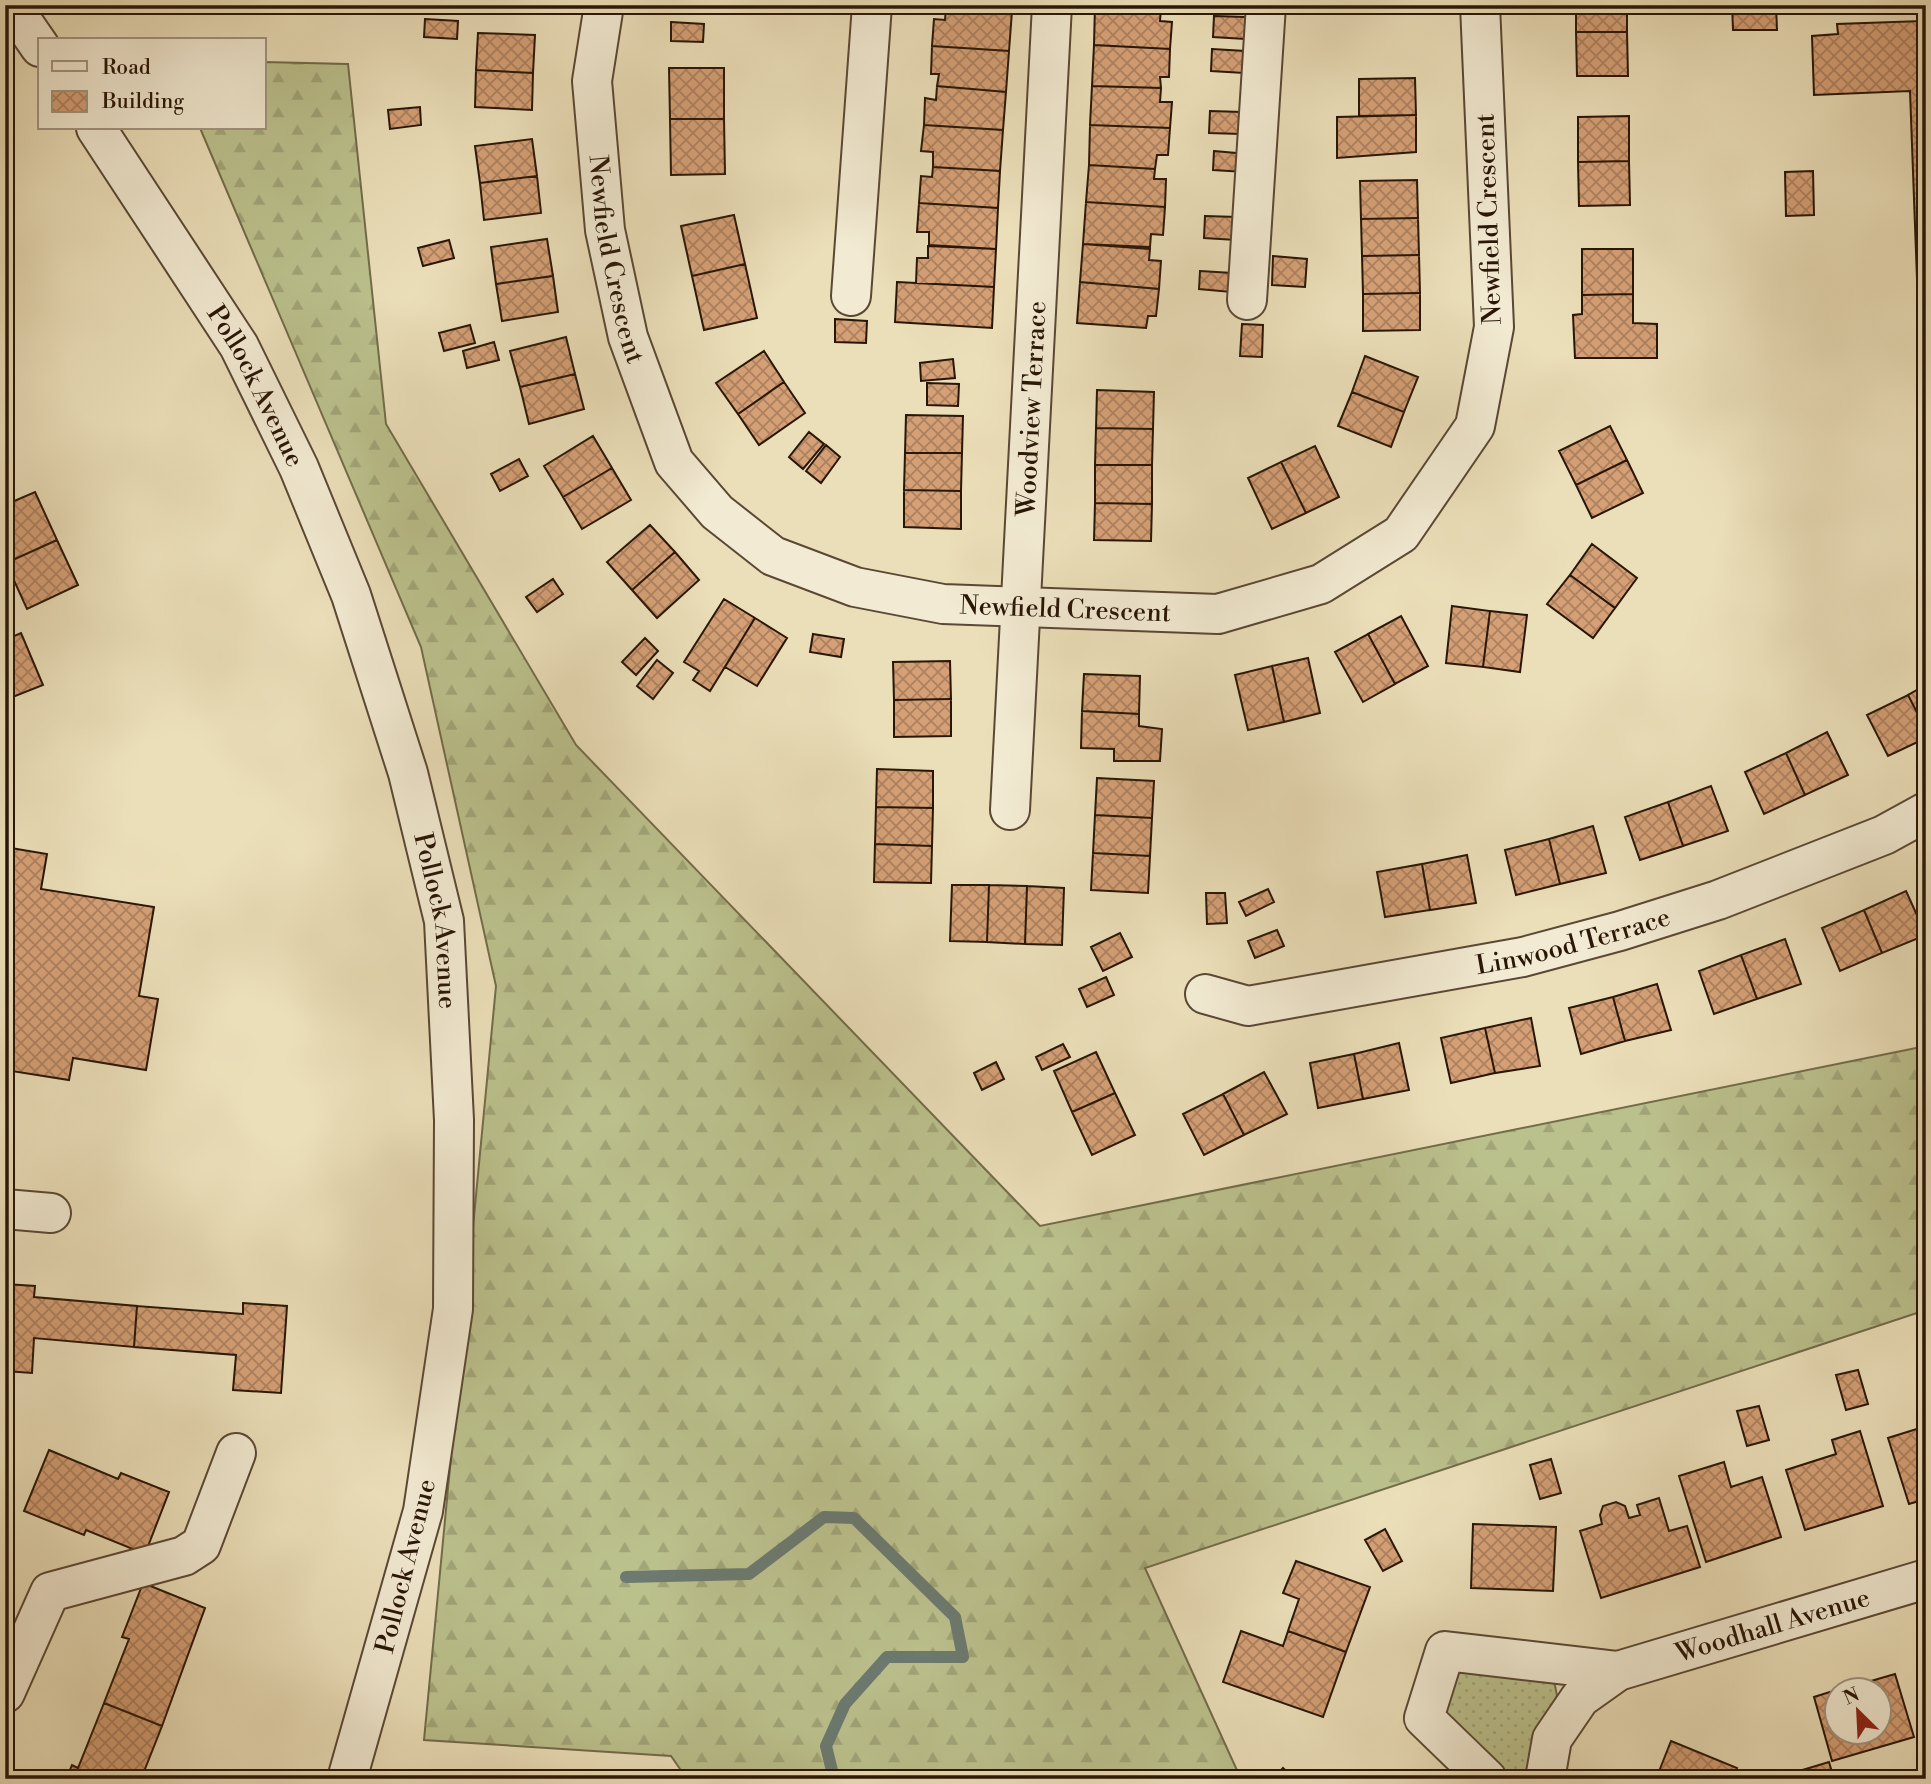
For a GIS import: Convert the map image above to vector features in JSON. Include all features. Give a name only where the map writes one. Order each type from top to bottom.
[{"type":"street","points":[[10,5],[38,44]]},
{"type":"street","name":"Newfield Crescent","points":[[604,5],[592,81],[605,230],[628,337],[674,462],[717,512],[773,556],[855,587],[943,604],[1218,614],[1321,584],[1401,534],[1475,426],[1494,327],[1480,5]]},
{"type":"street","points":[[851,296],[872,5]]},
{"type":"street","name":"Woodview Terrace","points":[[1010,810],[1052,5]]},
{"type":"street","points":[[1247,300],[1265,5]]},
{"type":"street","name":"Pollock Avenue","points":[[97,130],[239,346],[299,468],[351,594],[404,760],[444,921],[454,1120],[453,1308],[423,1511],[347,1779]]},
{"type":"street","name":"Linwood Terrace","points":[[1205,994],[1248,1006],[1523,957],[1620,931],[1718,900],[1884,835],[1926,812]]},
{"type":"street","points":[[5,1209],[51,1213]]},
{"type":"street","points":[[5,1693],[50,1592],[194,1552],[201,1545],[236,1453]]},
{"type":"street","name":"Woodhall Avenue","points":[[1545,1779],[1552,1739],[1580,1698],[1619,1671],[1926,1579]]},
{"type":"street","name":"Woodhall Avenue","points":[[1487,1779],[1424,1718],[1445,1651],[1619,1671]]},
{"type":"green space","points":[[266,62],[348,64],[386,424],[576,745],[1040,1226],[1926,1046],[1926,1310],[1145,1568],[1241,1779],[687,1779],[671,1756],[424,1740],[496,986],[421,647],[201,130],[266,130]]},
{"type":"green space","points":[[1456,1663],[1554,1680],[1557,1696],[1537,1733],[1530,1765],[1525,1773],[1510,1777],[1441,1713]]},
{"type":"building","points":[[946,5],[1012,5],[1012,11]]},
{"type":"building","points":[[1095,5],[1161,9],[1160,21],[1172,22],[1170,49],[1094,45]]},
{"type":"building","points":[[1099,5],[1162,5],[1161,9]]},
{"type":"building","points":[[1215,5],[1247,5],[1246,14],[1214,12]]},
{"type":"building","points":[[1576,5],[1627,5],[1627,32],[1576,32]]},
{"type":"building","points":[[1732,5],[1776,5],[1777,30],[1733,30]]},
{"type":"building","points":[[946,7],[1012,11],[1009,51],[932,46],[934,19],[945,20]]},
{"type":"building","points":[[1214,16],[1246,17],[1245,39],[1213,37]]},
{"type":"building","points":[[425,19],[458,21],[457,39],[424,37]]},
{"type":"building","points":[[1922,21],[1923,31],[1926,31],[1926,279],[1917,279],[1910,91],[1814,95],[1812,36],[1838,34],[1837,24]]},
{"type":"building","points":[[671,22],[704,24],[703,42],[671,41]]},
{"type":"building","points":[[1576,32],[1627,32],[1628,76],[1577,76]]},
{"type":"building","points":[[478,33],[535,35],[533,73],[476,70]]},
{"type":"building","points":[[1094,45],[1170,49],[1169,77],[1160,77],[1161,88],[1092,86]]},
{"type":"building","points":[[932,46],[1009,51],[1006,92],[937,86],[939,74],[931,74]]},
{"type":"building","points":[[1212,49],[1245,51],[1244,73],[1211,71]]},
{"type":"building","points":[[669,68],[724,68],[724,119],[670,119]]},
{"type":"building","points":[[476,70],[533,73],[532,110],[475,107]]},
{"type":"building","points":[[1415,78],[1416,115],[1359,116],[1359,79]]},
{"type":"building","points":[[937,86],[1006,92],[1003,130],[924,125],[925,98],[936,100]]},
{"type":"building","points":[[1092,86],[1161,88],[1160,102],[1172,102],[1170,128],[1090,125]]},
{"type":"building","points":[[420,107],[421,125],[390,129],[388,110]]},
{"type":"building","points":[[1210,111],[1242,112],[1241,134],[1209,133]]},
{"type":"building","points":[[1416,115],[1416,152],[1337,158],[1337,117]]},
{"type":"building","points":[[1629,116],[1629,161],[1578,162],[1578,117]]},
{"type":"building","points":[[670,119],[724,119],[725,174],[671,175]]},
{"type":"building","points":[[924,125],[1003,130],[1000,171],[933,167],[933,152],[921,151]]},
{"type":"building","points":[[1090,125],[1170,128],[1168,155],[1157,155],[1155,169],[1089,165]]},
{"type":"building","points":[[532,139],[537,176],[480,183],[475,146]]},
{"type":"building","points":[[1214,151],[1247,154],[1245,172],[1213,170]]},
{"type":"building","points":[[1629,161],[1630,205],[1579,206],[1578,162]]},
{"type":"building","points":[[1089,165],[1155,169],[1154,179],[1166,179],[1165,207],[1086,202]]},
{"type":"building","points":[[933,167],[1000,171],[998,208],[919,203],[921,176],[932,177]]},
{"type":"building","points":[[1813,171],[1814,215],[1786,216],[1785,172]]},
{"type":"building","points":[[537,176],[541,213],[484,220],[480,183]]},
{"type":"building","points":[[1417,180],[1418,218],[1361,219],[1360,181]]},
{"type":"building","points":[[1086,202],[1165,207],[1163,235],[1151,234],[1150,247],[1083,244]]},
{"type":"building","points":[[919,203],[998,208],[996,249],[929,245],[929,232],[917,232]]},
{"type":"building","points":[[734,215],[745,264],[692,276],[681,226]]},
{"type":"building","points":[[1205,216],[1237,217],[1236,240],[1204,238]]},
{"type":"building","points":[[1418,218],[1419,255],[1362,256],[1361,219]]},
{"type":"building","points":[[547,239],[553,276],[496,284],[491,247]]},
{"type":"building","points":[[449,240],[454,258],[423,266],[418,248]]},
{"type":"building","points":[[1083,244],[1150,249],[1149,260],[1161,261],[1159,289],[1080,282]]},
{"type":"building","points":[[928,246],[996,249],[994,287],[916,283],[917,258],[928,258]]},
{"type":"building","points":[[1582,249],[1633,249],[1633,294],[1582,295]]},
{"type":"building","points":[[1419,255],[1420,293],[1363,294],[1362,256]]},
{"type":"building","points":[[1273,256],[1307,259],[1305,287],[1272,285]]},
{"type":"building","points":[[745,264],[757,318],[704,330],[692,276]]},
{"type":"building","points":[[1200,271],[1232,273],[1231,292],[1199,289]]},
{"type":"building","points":[[553,276],[558,312],[502,321],[496,284]]},
{"type":"building","points":[[897,282],[994,287],[992,328],[895,322]]},
{"type":"building","points":[[1080,282],[1159,289],[1156,316],[1148,316],[1146,328],[1077,323]]},
{"type":"building","points":[[1420,293],[1420,330],[1363,331],[1363,294]]},
{"type":"building","points":[[1633,294],[1633,323],[1657,324],[1657,358],[1575,358],[1573,315],[1582,314],[1582,295]]},
{"type":"building","points":[[835,319],[867,321],[866,343],[835,342]]},
{"type":"building","points":[[1242,324],[1263,325],[1262,357],[1240,356]]},
{"type":"building","points":[[470,325],[475,343],[444,351],[439,333]]},
{"type":"building","points":[[566,337],[575,374],[520,387],[510,351]]},
{"type":"building","points":[[494,342],[499,360],[467,368],[463,351]]},
{"type":"building","points":[[764,351],[784,382],[738,414],[716,383]]},
{"type":"building","points":[[1365,356],[1418,377],[1404,412],[1352,392]]},
{"type":"building","points":[[953,359],[955,378],[921,381],[920,363]]},
{"type":"building","points":[[575,374],[584,409],[529,424],[520,387]]},
{"type":"building","points":[[784,382],[805,413],[759,445],[738,414]]},
{"type":"building","points":[[927,383],[959,384],[958,406],[927,405]]},
{"type":"building","points":[[1097,390],[1154,392],[1153,429],[1096,428]]},
{"type":"building","points":[[1352,392],[1404,412],[1391,447],[1338,426]]},
{"type":"building","points":[[906,415],[963,416],[962,453],[905,453]]},
{"type":"building","points":[[1610,426],[1627,460],[1576,485],[1559,451]]},
{"type":"building","points":[[1096,428],[1153,429],[1152,465],[1095,465]]},
{"type":"building","points":[[809,432],[824,444],[803,469],[789,457]]},
{"type":"building","points":[[593,436],[612,468],[563,497],[544,466]]},
{"type":"building","points":[[826,445],[840,457],[821,483],[806,471]]},
{"type":"building","points":[[1315,446],[1339,497],[1306,513],[1281,462]]},
{"type":"building","points":[[905,453],[962,453],[961,491],[904,490]]},
{"type":"building","points":[[519,459],[528,476],[500,491],[491,474]]},
{"type":"building","points":[[1627,460],[1643,493],[1592,518],[1576,485]]},
{"type":"building","points":[[1281,462],[1306,513],[1272,529],[1248,478]]},
{"type":"building","points":[[1095,465],[1152,465],[1152,504],[1095,503]]},
{"type":"building","points":[[612,468],[631,500],[582,529],[563,497]]},
{"type":"building","points":[[904,490],[961,491],[961,529],[904,527]]},
{"type":"building","points":[[35,492],[57,540],[6,563],[5,505]]},
{"type":"building","points":[[1095,503],[1152,504],[1151,541],[1094,540]]},
{"type":"building","points":[[650,525],[675,552],[632,590],[607,562]]},
{"type":"building","points":[[57,540],[78,585],[27,609],[6,563]]},
{"type":"building","points":[[1592,544],[1637,578],[1615,608],[1570,575]]},
{"type":"building","points":[[675,552],[699,580],[657,618],[632,590]]},
{"type":"building","points":[[1570,575],[1615,608],[1593,638],[1547,604]]},
{"type":"building","points":[[553,579],[563,594],[537,612],[526,597]]},
{"type":"building","points":[[724,599],[755,618],[710,691],[693,680],[699,671],[684,662]]},
{"type":"building","points":[[1452,606],[1490,611],[1483,667],[1446,663]]},
{"type":"building","points":[[1490,611],[1527,615],[1520,672],[1483,667]]},
{"type":"building","points":[[1401,616],[1428,666],[1395,684],[1368,634]]},
{"type":"building","points":[[755,618],[787,638],[757,686],[725,667]]},
{"type":"building","points":[[21,633],[43,685],[5,700],[5,640]]},
{"type":"building","points":[[813,634],[844,639],[841,657],[810,652]]},
{"type":"building","points":[[1368,634],[1395,684],[1363,702],[1335,652]]},
{"type":"building","points":[[645,638],[658,651],[636,675],[622,662]]},
{"type":"building","points":[[1308,658],[1320,713],[1284,722],[1272,666]]},
{"type":"building","points":[[657,660],[673,673],[653,699],[637,686]]},
{"type":"building","points":[[950,661],[951,699],[894,700],[893,662]]},
{"type":"building","points":[[1272,666],[1284,722],[1248,730],[1235,675]]},
{"type":"building","points":[[1084,674],[1140,676],[1139,714],[1082,711]]},
{"type":"building","points":[[1926,685],[1926,730],[1908,695]]},
{"type":"building","points":[[1908,695],[1926,730],[1926,738],[1888,756],[1867,715]]},
{"type":"building","points":[[951,699],[951,736],[894,737],[894,700]]},
{"type":"building","points":[[1082,711],[1139,714],[1139,726],[1162,729],[1160,761],[1114,761],[1114,749],[1081,748]]},
{"type":"building","points":[[1827,732],[1848,775],[1805,795],[1786,753]]},
{"type":"building","points":[[1786,753],[1805,795],[1764,814],[1745,772]]},
{"type":"building","points":[[877,769],[933,771],[933,808],[876,807]]},
{"type":"building","points":[[1097,778],[1154,781],[1152,818],[1095,815]]},
{"type":"building","points":[[1711,786],[1728,831],[1683,846],[1668,802]]},
{"type":"building","points":[[1668,802],[1683,846],[1640,860],[1625,817]]},
{"type":"building","points":[[876,807],[933,808],[932,846],[875,844]]},
{"type":"building","points":[[1095,815],[1152,818],[1150,856],[1093,853]]},
{"type":"building","points":[[1593,826],[1606,873],[1560,884],[1549,839]]},
{"type":"building","points":[[1549,839],[1560,884],[1516,895],[1505,850]]},
{"type":"building","points":[[875,844],[932,846],[931,883],[874,882]]},
{"type":"building","points":[[5,847],[47,854],[41,889],[154,907],[139,996],[158,999],[146,1070],[73,1058],[69,1080],[5,1070]]},
{"type":"building","points":[[1093,853],[1150,856],[1148,893],[1091,890]]},
{"type":"building","points":[[1467,855],[1476,903],[1430,910],[1422,864]]},
{"type":"building","points":[[1422,864],[1430,910],[1385,917],[1377,872]]},
{"type":"building","points":[[952,885],[989,885],[987,942],[950,941]]},
{"type":"building","points":[[989,885],[1027,886],[1025,944],[987,942]]},
{"type":"building","points":[[1027,886],[1064,888],[1062,945],[1025,944]]},
{"type":"building","points":[[1268,889],[1274,902],[1246,916],[1239,902]]},
{"type":"building","points":[[1906,891],[1926,935],[1882,953],[1864,910]]},
{"type":"building","points":[[1206,893],[1225,893],[1227,923],[1207,924]]},
{"type":"building","points":[[1864,910],[1882,953],[1840,971],[1822,928]]},
{"type":"building","points":[[1277,930],[1284,946],[1255,958],[1248,941]]},
{"type":"building","points":[[1120,933],[1132,957],[1103,971],[1091,947]]},
{"type":"building","points":[[1785,939],[1801,984],[1757,999],[1741,955]]},
{"type":"building","points":[[1741,955],[1757,999],[1714,1014],[1699,971]]},
{"type":"building","points":[[1106,977],[1114,995],[1087,1007],[1079,989]]},
{"type":"building","points":[[1657,984],[1671,1030],[1625,1041],[1613,997]]},
{"type":"building","points":[[1613,997],[1625,1041],[1581,1054],[1569,1008]]},
{"type":"building","points":[[1531,1018],[1540,1066],[1495,1073],[1485,1028]]},
{"type":"building","points":[[1485,1028],[1495,1073],[1451,1083],[1441,1038]]},
{"type":"building","points":[[1399,1043],[1409,1090],[1363,1099],[1354,1054]]},
{"type":"building","points":[[1063,1044],[1070,1057],[1042,1070],[1036,1057]]},
{"type":"building","points":[[1096,1052],[1115,1093],[1072,1112],[1054,1071]]},
{"type":"building","points":[[1354,1054],[1363,1099],[1318,1108],[1310,1063]]},
{"type":"building","points":[[996,1062],[1004,1079],[982,1090],[974,1073]]},
{"type":"building","points":[[1264,1072],[1287,1114],[1244,1135],[1223,1094]]},
{"type":"building","points":[[1115,1093],[1135,1135],[1092,1155],[1072,1112]]},
{"type":"building","points":[[1223,1094],[1244,1135],[1204,1155],[1183,1114]]},
{"type":"building","points":[[5,1284],[35,1286],[34,1297],[137,1306],[134,1347],[34,1338],[32,1373],[5,1371]]},
{"type":"building","points":[[243,1303],[287,1306],[281,1393],[233,1390],[236,1355],[134,1347],[137,1306],[243,1314]]},
{"type":"building","points":[[1858,1370],[1868,1404],[1846,1410],[1836,1375]]},
{"type":"building","points":[[1759,1406],[1769,1440],[1747,1446],[1737,1411]]},
{"type":"building","points":[[1926,1426],[1926,1499],[1909,1504],[1888,1438]]},
{"type":"building","points":[[1860,1431],[1883,1506],[1805,1530],[1786,1470],[1836,1454],[1832,1440]]},
{"type":"building","points":[[49,1450],[118,1479],[121,1473],[169,1492],[145,1554],[86,1530],[84,1535],[24,1511]]},
{"type":"building","points":[[1551,1459],[1561,1493],[1540,1499],[1530,1465]]},
{"type":"building","points":[[1724,1462],[1731,1487],[1762,1477],[1781,1537],[1706,1562],[1679,1476]]},
{"type":"building","points":[[1659,1498],[1669,1531],[1687,1526],[1700,1567],[1601,1598],[1580,1531],[1602,1524],[1600,1515],[1603,1506],[1616,1502],[1625,1506],[1629,1518],[1640,1515],[1637,1505]]},
{"type":"building","points":[[1473,1524],[1556,1527],[1553,1591],[1471,1588]]},
{"type":"building","points":[[1385,1529],[1402,1561],[1383,1571],[1365,1540]]},
{"type":"building","points":[[1296,1561],[1370,1587],[1346,1652],[1288,1631],[1299,1599],[1283,1593]]},
{"type":"building","points":[[143,1583],[205,1608],[162,1726],[104,1703],[129,1639],[122,1637]]},
{"type":"building","points":[[1241,1631],[1283,1646],[1288,1631],[1346,1652],[1323,1717],[1223,1682]]},
{"type":"building","points":[[1895,1674],[1914,1737],[1892,1743],[1892,1676],[1888,1676]]},
{"type":"building","points":[[1822,1694],[1822,1725],[1814,1697]]},
{"type":"building","points":[[104,1703],[162,1726],[141,1779],[66,1779],[72,1765],[78,1768]]},
{"type":"building","points":[[1671,1741],[1737,1768],[1732,1779],[1656,1779]]},
{"type":"building","points":[[1828,1746],[1883,1746],[1832,1761]]},
{"type":"building","points":[[1829,1762],[1834,1779],[1790,1779],[1789,1774]]},
{"type":"building","points":[[1283,1768],[1295,1779],[1273,1779]]},
{"type":"waterway","points":[[626,1577],[749,1574],[824,1517],[854,1518],[955,1617],[963,1657],[887,1657],[845,1704],[826,1746],[834,1779]]}]
